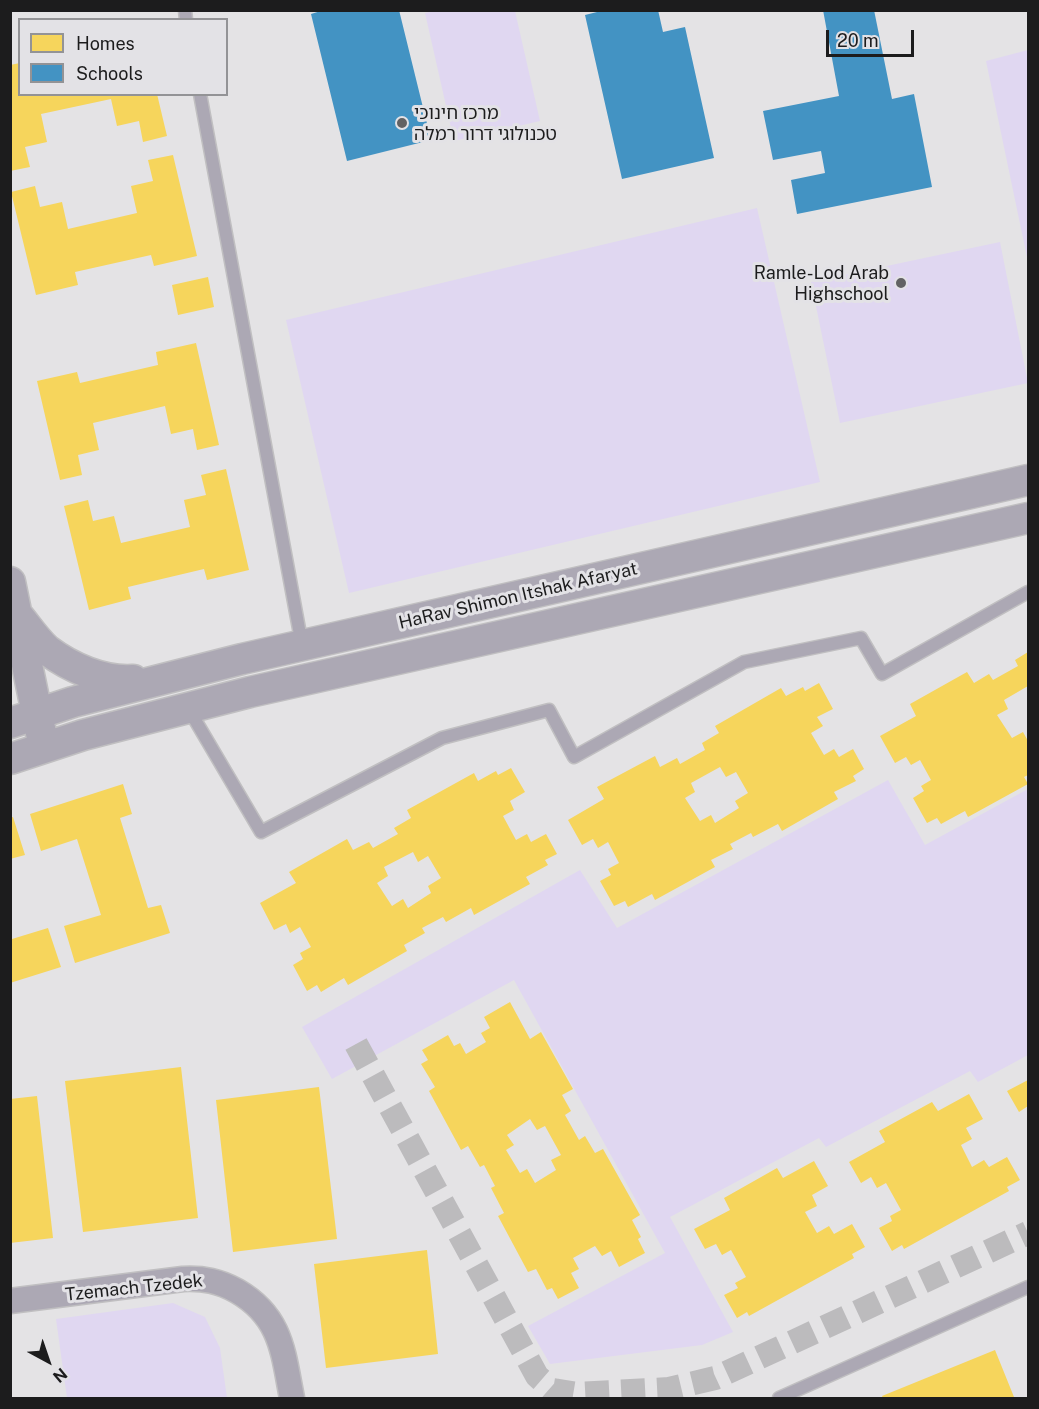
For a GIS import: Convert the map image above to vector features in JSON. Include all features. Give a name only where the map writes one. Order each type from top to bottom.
[{"type":"street","name":"HaRav Shimon Itshak Afaryat","points":[[24,718],[73,702],[163,678],[302,645],[1029,480]]},
{"type":"street","name":"HaRav Shimon Itshak Afaryat","points":[[10,759],[82,735],[187,707],[1029,518]]},
{"type":"street","points":[[10,582],[17,615],[24,718],[44,748]]},
{"type":"street","points":[[17,615],[46,649],[91,675],[126,681],[163,678]]},
{"type":"street","name":"Tzemach Tzedek","points":[[10,1301],[183,1279],[205,1278],[226,1285],[251,1299],[270,1319],[282,1346],[292,1398]]},
{"type":"lane","points":[[200,96],[302,645]]},
{"type":"lane","points":[[187,707],[261,832],[442,738],[549,710],[574,757],[744,662],[861,638],[882,674],[1029,592]]},
{"type":"lane","points":[[779,1398],[1029,1287]]},
{"type":"shaded area","points":[[515,11],[540,121],[454,141],[425,13]]},
{"type":"shaded area","points":[[1028,50],[1028,262],[986,61]]},
{"type":"shaded area","points":[[757,208],[820,482],[349,593],[286,320]]},
{"type":"shaded area","points":[[1000,242],[1028,383],[840,423],[811,282]]},
{"type":"shaded area","points":[[888,780],[925,845],[1028,789],[1028,1055],[978,1082],[970,1071],[826,1147],[819,1138],[670,1217],[733,1332],[702,1345],[550,1364],[528,1326],[665,1253],[514,980],[332,1079],[302,1027],[580,870],[617,928]]},
{"type":"shaded area","points":[[173,1303],[205,1317],[220,1348],[227,1398],[67,1398],[56,1319]]},
{"type":"building: Homes","points":[[18,63],[18,96],[157,96],[167,136],[143,142],[139,121],[117,126],[111,99],[41,114],[47,142],[25,147],[30,167],[10,171],[10,65]]},
{"type":"building: Homes","points":[[173,155],[197,256],[154,266],[151,255],[75,272],[78,285],[36,295],[11,192],[35,186],[40,207],[62,202],[68,229],[137,213],[131,186],[153,181],[148,160]]},
{"type":"building: Homes","points":[[208,277],[214,307],[178,315],[172,285]]},
{"type":"building: Homes","points":[[196,343],[219,445],[197,450],[193,429],[171,434],[165,406],[93,423],[99,450],[78,455],[82,475],[60,480],[37,381],[77,372],[80,383],[158,365],[156,352]]},
{"type":"building: Homes","points":[[226,469],[249,570],[207,580],[204,569],[128,587],[131,599],[89,610],[64,506],[88,500],[93,521],[114,516],[121,543],[190,527],[184,500],[206,495],[201,475]]},
{"type":"building: Homes","points":[[1028,652],[1028,686],[1004,700],[1008,709],[997,715],[1012,738],[1023,732],[1028,741],[1028,775],[1024,777],[1028,784],[968,817],[965,811],[941,824],[937,818],[927,823],[913,798],[924,791],[921,786],[931,780],[920,760],[911,765],[906,757],[895,763],[880,736],[916,716],[910,704],[967,672],[974,683],[989,674],[993,680],[1018,666],[1015,660]]},
{"type":"building: Homes","points":[[819,683],[833,709],[817,717],[823,726],[811,733],[824,755],[834,749],[839,757],[853,749],[864,769],[853,776],[856,781],[834,792],[838,799],[782,831],[778,824],[753,837],[751,833],[730,844],[733,849],[711,860],[715,867],[655,900],[652,894],[628,907],[625,901],[614,906],[600,881],[611,875],[608,869],[619,863],[608,842],[598,848],[593,839],[582,845],[568,820],[604,799],[597,787],[655,756],[660,767],[677,758],[680,764],[705,750],[702,743],[719,733],[715,726],[781,688],[786,696],[803,687],[805,691]],"holes":[[[720,767],[726,777],[736,772],[748,793],[735,801],[739,808],[715,823],[711,815],[700,821],[685,798],[695,792],[691,783]]]},
{"type":"building: Homes","points":[[511,768],[525,792],[510,801],[514,810],[503,816],[516,840],[527,834],[531,842],[546,834],[557,854],[545,860],[548,865],[526,877],[530,884],[474,915],[471,908],[446,922],[443,917],[422,928],[425,933],[404,945],[407,951],[348,985],[344,978],[321,992],[317,985],[307,991],[293,965],[303,959],[300,953],[311,947],[300,927],[290,933],[286,924],[274,930],[260,903],[296,883],[289,872],[347,839],[353,850],[369,842],[373,848],[398,834],[394,828],[411,818],[407,810],[474,773],[478,781],[496,771],[498,775]],"holes":[[[413,852],[418,862],[428,856],[441,878],[428,886],[431,893],[408,908],[403,899],[392,906],[377,883],[388,876],[384,867]]]},
{"type":"building: Homes","points":[[123,784],[132,814],[120,818],[148,908],[161,905],[170,933],[75,963],[64,926],[101,915],[77,839],[41,851],[30,814]]},
{"type":"building: Homes","points":[[13,817],[25,855],[10,859],[10,818]]},
{"type":"building: Homes","points":[[48,928],[61,967],[10,983],[10,935],[12,939]]},
{"type":"building: Homes","points":[[510,1002],[530,1039],[541,1032],[573,1089],[562,1095],[571,1111],[565,1115],[579,1140],[585,1136],[595,1153],[603,1149],[640,1215],[632,1220],[641,1237],[638,1239],[645,1253],[619,1267],[611,1251],[602,1256],[595,1246],[573,1258],[579,1269],[571,1273],[579,1288],[558,1299],[552,1288],[547,1290],[536,1269],[528,1272],[498,1216],[504,1213],[491,1188],[495,1186],[484,1165],[480,1167],[468,1146],[461,1150],[429,1091],[435,1087],[421,1064],[428,1060],[422,1050],[448,1035],[454,1046],[460,1043],[466,1054],[486,1042],[481,1033],[490,1028],[484,1017]],"holes":[[[530,1119],[537,1130],[545,1126],[561,1155],[551,1160],[556,1170],[535,1183],[527,1169],[520,1173],[506,1150],[514,1145],[507,1135]]]},
{"type":"building: Homes","points":[[181,1067],[198,1218],[83,1232],[65,1081]]},
{"type":"building: Homes","points":[[1028,1080],[1028,1106],[1019,1112],[1007,1091]]},
{"type":"building: Homes","points":[[319,1087],[337,1239],[233,1252],[216,1100]]},
{"type":"building: Homes","points":[[969,1094],[983,1119],[966,1128],[972,1139],[961,1145],[972,1167],[984,1160],[989,1167],[1007,1157],[1020,1180],[1007,1187],[1009,1191],[904,1249],[902,1245],[892,1251],[879,1228],[892,1221],[890,1216],[901,1210],[886,1183],[877,1188],[871,1177],[861,1183],[849,1162],[885,1142],[879,1131],[932,1102],[938,1111]]},
{"type":"building: Homes","points":[[37,1096],[53,1238],[10,1243],[10,1099]]},
{"type":"building: Homes","points":[[814,1161],[828,1186],[812,1195],[817,1206],[805,1212],[817,1233],[829,1226],[834,1234],[852,1224],[865,1247],[852,1254],[854,1258],[749,1316],[747,1312],[737,1318],[724,1295],[738,1288],[735,1283],[746,1277],[731,1250],[722,1255],[716,1244],[705,1249],[694,1229],[730,1210],[724,1198],[777,1168],[783,1178]]},
{"type":"building: Homes","points":[[427,1250],[438,1354],[326,1368],[314,1264]]},
{"type":"building: Homes","points":[[995,1350],[1014,1397],[883,1398],[882,1396]]},
{"type":"building: Schools","points":[[324,10],[399,10],[431,140],[347,161],[311,14]]},
{"type":"building: Schools","points":[[605,10],[658,10],[663,32],[685,27],[714,158],[622,179],[585,15]]},
{"type":"building: Schools","points":[[823,10],[874,10],[892,99],[914,94],[932,187],[797,214],[791,180],[825,173],[821,151],[773,160],[763,111],[839,96]]},
{"type":"tunnel","points":[[356,1044],[537,1376],[553,1390],[577,1394],[669,1389],[715,1378],[1028,1233]]},
{"type":"place","name":"מרכז חינוכי טכנולוגי דרור רמלה","points":[[402,123]]},
{"type":"place","name":"Ramle-Lod Arab Highschool","points":[[901,283]]}]
